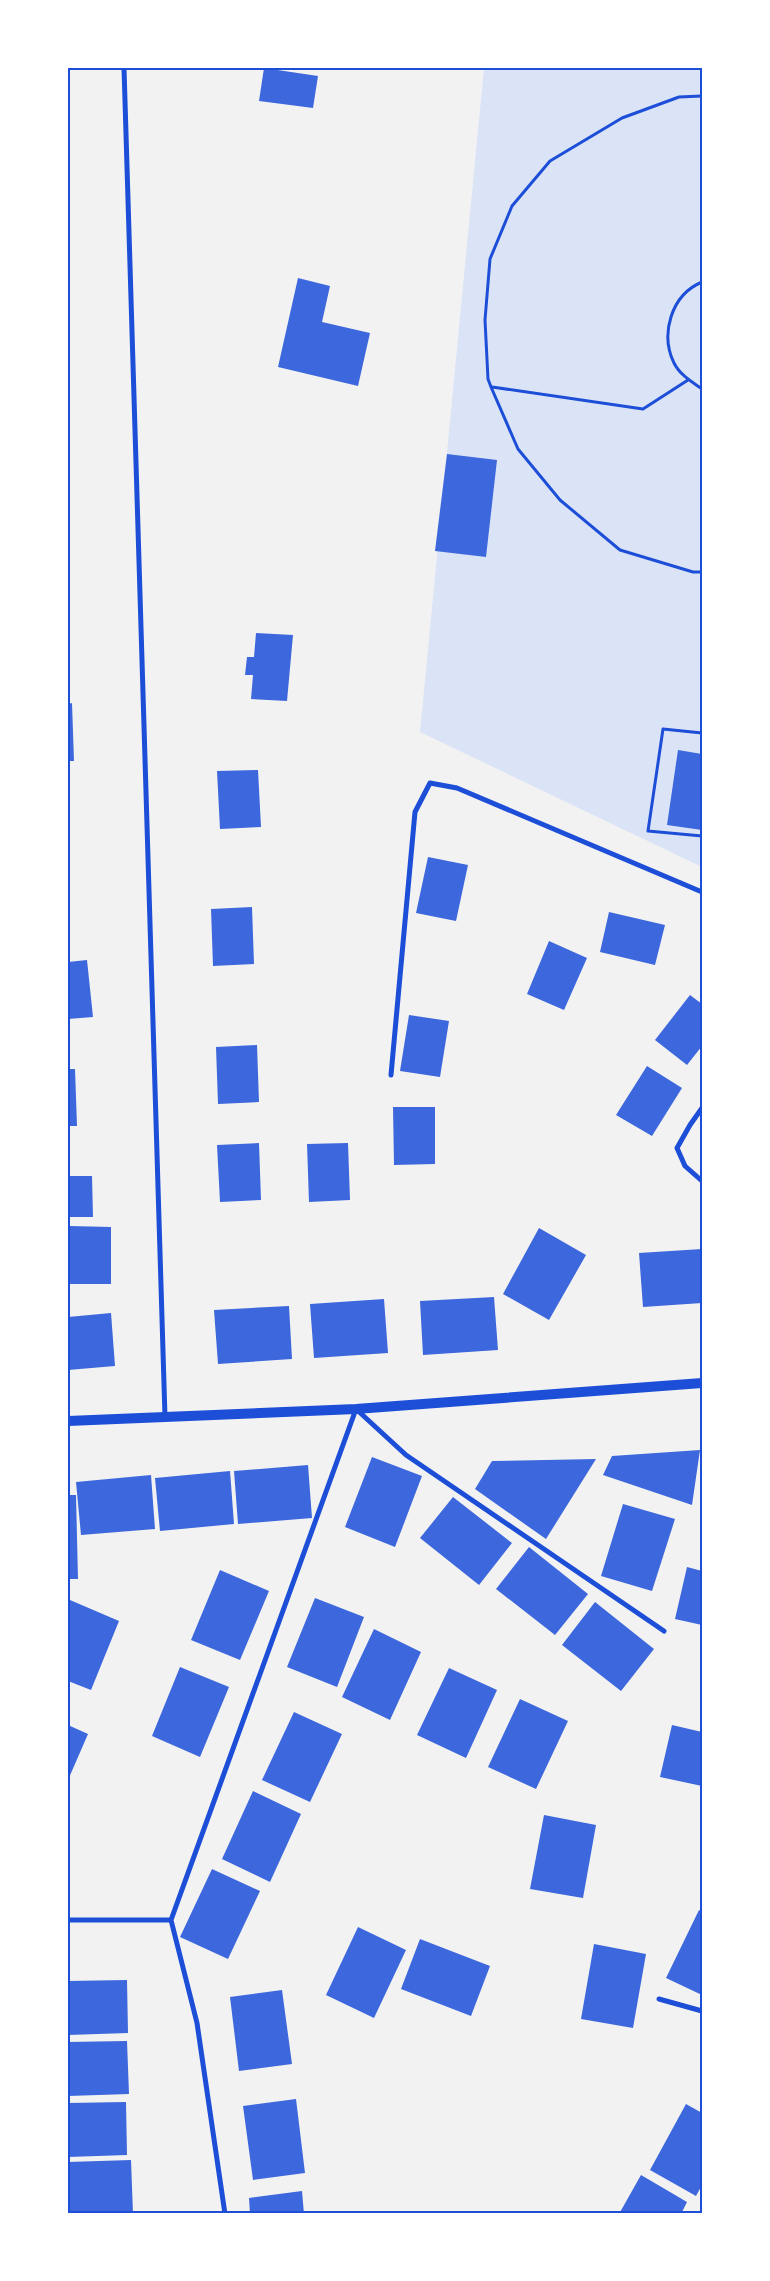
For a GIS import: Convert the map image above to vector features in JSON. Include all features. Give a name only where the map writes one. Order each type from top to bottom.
[{"type":"main road","points":[[68,1421],[356,1409],[702,1383]]},
{"type":"street","points":[[124,68],[165,1417]]},
{"type":"street","points":[[391,1075],[415,812],[430,783],[457,788],[702,892]]},
{"type":"street","points":[[702,1108],[677,1148],[685,1166],[702,1181]]},
{"type":"street","points":[[225,2214],[197,2023],[172,1920],[356,1409],[406,1455],[664,1631]]},
{"type":"street","points":[[68,1920],[172,1920]]},
{"type":"street","points":[[659,1999],[702,2011]]},
{"type":"path","points":[[702,96],[679,97],[622,118],[550,161],[512,206],[490,259],[485,320],[488,379],[491,387],[518,448],[560,500],[620,550],[693,572],[702,572]]},
{"type":"path","points":[[702,282],[685,294],[674,308],[668,325],[668,346],[675,365],[688,380],[702,389]]},
{"type":"path","points":[[491,387],[644,409],[688,380]]},
{"type":"path","points":[[702,734],[663,729],[648,831],[702,836]]},
{"type":"shaded area","points":[[484,68],[702,68],[702,867],[420,732]]},
{"type":"building","points":[[264,68],[318,76],[313,108],[259,101]]},
{"type":"building","points":[[298,278],[330,286],[322,322],[370,333],[358,386],[278,367]]},
{"type":"building","points":[[447,454],[497,460],[486,557],[435,551]]},
{"type":"building","points":[[256,633],[293,635],[287,701],[251,699],[253,675],[245,675],[247,657],[254,657]]},
{"type":"building","points":[[72,703],[74,761],[68,761],[68,704]]},
{"type":"building","points":[[678,750],[702,754],[702,830],[667,825]]},
{"type":"building","points":[[258,770],[261,827],[220,829],[217,771]]},
{"type":"building","points":[[428,857],[468,865],[456,921],[416,913]]},
{"type":"building","points":[[252,907],[254,964],[213,966],[211,909]]},
{"type":"building","points":[[609,912],[665,925],[655,965],[600,952]]},
{"type":"building","points":[[549,941],[587,958],[564,1010],[527,994]]},
{"type":"building","points":[[87,960],[93,1017],[68,1019],[68,962]]},
{"type":"building","points":[[690,995],[702,1004],[702,1046],[687,1065],[655,1040]]},
{"type":"building","points":[[409,1015],[449,1021],[440,1077],[400,1071]]},
{"type":"building","points":[[257,1045],[259,1102],[218,1104],[216,1047]]},
{"type":"building","points":[[647,1066],[682,1088],[652,1136],[616,1115]]},
{"type":"building","points":[[68,1069],[75,1069],[77,1126],[68,1126]]},
{"type":"building","points":[[393,1107],[435,1107],[435,1164],[394,1165]]},
{"type":"building","points":[[259,1143],[261,1200],[220,1202],[217,1145]]},
{"type":"building","points":[[348,1143],[350,1200],[309,1202],[307,1144]]},
{"type":"building","points":[[68,1176],[92,1176],[93,1217],[68,1217]]},
{"type":"building","points":[[70,1226],[111,1227],[111,1284],[70,1284]]},
{"type":"building","points":[[539,1228],[586,1255],[549,1320],[503,1294]]},
{"type":"building","points":[[702,1249],[702,1303],[643,1307],[639,1253]]},
{"type":"building","points":[[494,1297],[498,1350],[423,1355],[420,1301]]},
{"type":"building","points":[[384,1299],[388,1353],[314,1358],[310,1304]]},
{"type":"building","points":[[289,1306],[292,1359],[218,1364],[214,1310]]},
{"type":"building","points":[[111,1313],[115,1366],[68,1370],[68,1317]]},
{"type":"building","points":[[700,1450],[692,1505],[603,1475],[612,1456]]},
{"type":"building","points":[[372,1457],[422,1476],[395,1547],[345,1527]]},
{"type":"building","points":[[596,1459],[546,1539],[475,1489],[492,1461]]},
{"type":"building","points":[[308,1465],[312,1518],[238,1524],[234,1471]]},
{"type":"building","points":[[230,1471],[234,1524],[160,1531],[155,1478]]},
{"type":"building","points":[[151,1475],[155,1529],[81,1535],[76,1482]]},
{"type":"building","points":[[68,1495],[76,1495],[78,1579],[68,1579]]},
{"type":"building","points":[[453,1497],[512,1543],[479,1585],[420,1538]]},
{"type":"building","points":[[623,1504],[675,1519],[652,1591],[601,1576]]},
{"type":"building","points":[[529,1547],[588,1594],[555,1635],[496,1589]]},
{"type":"building","points":[[687,1567],[702,1571],[702,1625],[675,1619]]},
{"type":"building","points":[[220,1570],[269,1591],[240,1660],[191,1640]]},
{"type":"building","points":[[315,1598],[364,1617],[337,1687],[287,1667]]},
{"type":"building","points":[[70,1600],[119,1621],[91,1690],[68,1681],[68,1607]]},
{"type":"building","points":[[595,1602],[654,1649],[621,1691],[562,1645]]},
{"type":"building","points":[[374,1629],[421,1652],[390,1720],[342,1697]]},
{"type":"building","points":[[180,1667],[229,1687],[200,1757],[152,1736]]},
{"type":"building","points":[[449,1668],[497,1690],[466,1758],[417,1735]]},
{"type":"building","points":[[520,1699],[568,1721],[536,1789],[488,1767]]},
{"type":"building","points":[[294,1712],[342,1734],[310,1802],[262,1780]]},
{"type":"building","points":[[68,1725],[88,1734],[68,1780]]},
{"type":"building","points":[[672,1725],[702,1732],[702,1786],[660,1777]]},
{"type":"building","points":[[253,1791],[301,1814],[270,1882],[222,1859]]},
{"type":"building","points":[[544,1815],[596,1825],[583,1898],[530,1889]]},
{"type":"building","points":[[212,1869],[260,1891],[228,1959],[180,1937]]},
{"type":"building","points":[[699,1910],[702,1912],[702,1995],[666,1978]]},
{"type":"building","points":[[358,1927],[406,1950],[374,2018],[326,1995]]},
{"type":"building","points":[[420,1939],[490,1966],[471,2016],[401,1989]]},
{"type":"building","points":[[594,1944],[646,1954],[633,2028],[581,2019]]},
{"type":"building","points":[[127,1980],[128,2033],[68,2035],[68,1981]]},
{"type":"building","points":[[282,1990],[292,2064],[239,2071],[230,1997]]},
{"type":"building","points":[[127,2041],[129,2094],[68,2096],[68,2042]]},
{"type":"building","points":[[296,2099],[305,2173],[253,2180],[243,2106]]},
{"type":"building","points":[[126,2102],[127,2155],[68,2157],[68,2103]]},
{"type":"building","points":[[686,2104],[702,2113],[702,2185],[696,2196],[650,2170]]},
{"type":"building","points":[[131,2160],[133,2214],[68,2214],[68,2162]]},
{"type":"building","points":[[641,2175],[687,2202],[681,2214],[619,2214]]},
{"type":"building","points":[[302,2191],[304,2214],[250,2214],[249,2198]]}]
